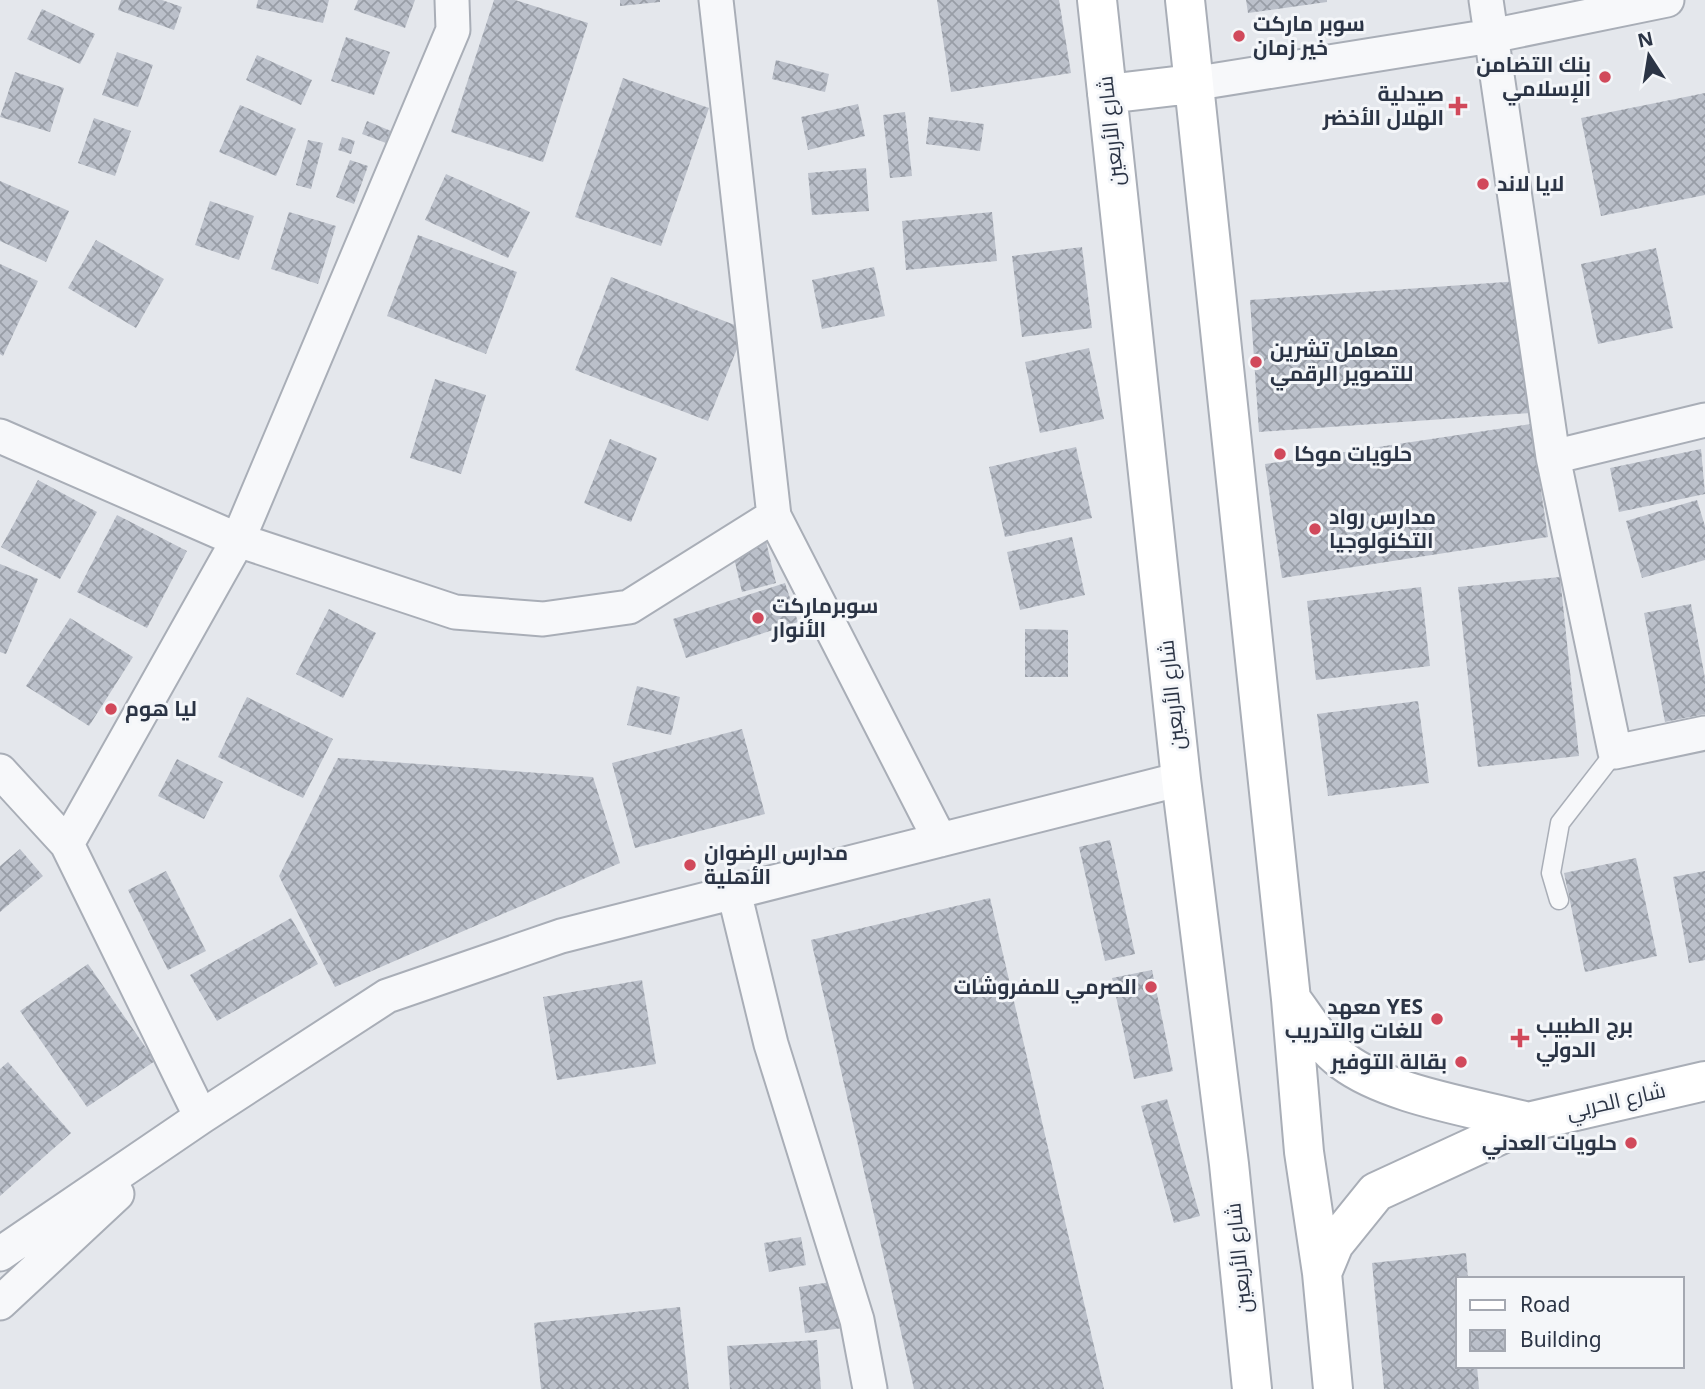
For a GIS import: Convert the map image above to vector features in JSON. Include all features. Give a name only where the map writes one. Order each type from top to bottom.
[{"type":"main road","name":"شارع الأربعين","points":[[1097,0],[1181,779],[1229,1164],[1252,1389]]},
{"type":"main road","points":[[1185,0],[1291,999],[1304,1153],[1321,1273],[1333,1389]]},
{"type":"main road","points":[[1107,94],[1192,84]]},
{"type":"main road","points":[[1291,999],[1318,1037],[1342,1061],[1380,1083],[1528,1122]]},
{"type":"main road","name":"شارع الحربي","points":[[1321,1273],[1334,1244],[1376,1192],[1528,1122],[1705,1081]]},
{"type":"street","points":[[66,844],[238,540],[453,30],[452,0]]},
{"type":"street","points":[[716,0],[774,516],[940,839]]},
{"type":"street","points":[[1486,0],[1553,457],[1615,752],[1705,733]]},
{"type":"street","points":[[1192,84],[1491,36],[1667,0]]},
{"type":"street","points":[[1553,457],[1705,420]]},
{"type":"street","points":[[0,436],[238,540],[455,611],[543,619],[629,607],[774,516]]},
{"type":"street","points":[[0,771],[66,844],[201,1117]]},
{"type":"street","points":[[0,1254],[201,1117],[387,996],[561,936],[1181,779]]},
{"type":"street","points":[[734,892],[771,1044],[857,1320],[870,1389]]},
{"type":"street","points":[[0,1303],[201,1117]]},
{"type":"lane","points":[[1559,900],[1550,873],[1560,823],[1615,752]]},
{"type":"building","points":[[121,0],[162,0],[182,7],[174,30],[118,10]]},
{"type":"building","points":[[258,0],[329,0],[323,23],[256,8]]},
{"type":"building","points":[[358,0],[415,0],[405,28],[354,10]]},
{"type":"building","points":[[494,0],[515,0],[588,23],[543,162],[451,132]]},
{"type":"building","points":[[620,0],[660,0],[660,2],[620,6]]},
{"type":"building","points":[[937,0],[1059,0],[1071,73],[951,92]]},
{"type":"building","points":[[1246,0],[1327,0],[1327,2],[1248,13]]},
{"type":"building","points":[[42,9],[95,34],[80,64],[27,39]]},
{"type":"building","points":[[346,37],[390,52],[374,95],[331,81]]},
{"type":"building","points":[[117,52],[153,65],[138,107],[102,95]]},
{"type":"building","points":[[257,55],[312,80],[301,105],[246,80]]},
{"type":"building","points":[[776,60],[829,74],[825,92],[772,79]]},
{"type":"building","points":[[15,72],[64,88],[50,132],[0,117]]},
{"type":"building","points":[[623,78],[709,108],[661,246],[575,217]]},
{"type":"building","points":[[1705,93],[1705,195],[1601,216],[1581,118]]},
{"type":"building","points":[[858,104],[865,136],[808,150],[801,117]]},
{"type":"building","points":[[240,105],[296,129],[276,176],[219,152]]},
{"type":"building","points":[[905,112],[912,176],[890,178],[883,115]]},
{"type":"building","points":[[929,117],[984,124],[980,151],[926,144]]},
{"type":"building","points":[[94,118],[131,131],[115,176],[78,163]]},
{"type":"building","points":[[367,121],[391,131],[386,143],[362,134]]},
{"type":"building","points":[[342,137],[355,141],[351,154],[338,150]]},
{"type":"building","points":[[308,140],[323,143],[311,189],[296,185]]},
{"type":"building","points":[[350,160],[368,166],[354,204],[336,197]]},
{"type":"building","points":[[866,168],[869,211],[812,215],[808,173]]},
{"type":"building","points":[[446,174],[530,212],[508,258],[425,220]]},
{"type":"building","points":[[0,181],[69,211],[46,262],[0,241]]},
{"type":"building","points":[[210,201],[254,216],[239,260],[195,245]]},
{"type":"building","points":[[289,212],[336,226],[318,284],[271,269]]},
{"type":"building","points":[[992,212],[997,261],[906,270],[902,221]]},
{"type":"building","points":[[418,235],[517,272],[486,354],[387,316]]},
{"type":"building","points":[[96,240],[164,279],[136,328],[68,288]]},
{"type":"building","points":[[1082,247],[1092,328],[1022,337],[1012,256]]},
{"type":"building","points":[[1656,248],[1673,328],[1598,344],[1581,264]]},
{"type":"building","points":[[0,264],[38,281],[3,356],[0,354]]},
{"type":"building","points":[[874,267],[885,316],[822,329],[812,280]]},
{"type":"building","points":[[611,277],[745,329],[708,421],[575,370]]},
{"type":"building","points":[[1520,281],[1530,413],[1259,432],[1250,300]]},
{"type":"building","points":[[1089,348],[1104,419],[1040,433],[1025,362]]},
{"type":"building","points":[[435,379],[486,395],[461,474],[410,458]]},
{"type":"building","points":[[1531,424],[1548,537],[1282,578],[1265,464]]},
{"type":"building","points":[[610,439],[657,458],[631,522],[584,503]]},
{"type":"building","points":[[1076,447],[1092,518],[1005,537],[989,467]]},
{"type":"building","points":[[1701,449],[1705,494],[1619,512],[1610,468]]},
{"type":"building","points":[[38,480],[97,512],[60,579],[1,547]]},
{"type":"building","points":[[1697,500],[1705,526],[1705,560],[1642,578],[1626,521]]},
{"type":"building","points":[[117,515],[187,551],[147,628],[77,592]]},
{"type":"building","points":[[765,537],[776,583],[742,592],[731,545]]},
{"type":"building","points":[[1072,537],[1085,595],[1020,610],[1007,552]]},
{"type":"building","points":[[0,564],[38,579],[6,654],[0,652]]},
{"type":"building","points":[[1560,577],[1579,756],[1478,767],[1458,587]]},
{"type":"building","points":[[785,583],[798,622],[686,658],[673,619]]},
{"type":"building","points":[[1421,587],[1430,666],[1316,680],[1307,601]]},
{"type":"building","points":[[1691,604],[1705,678],[1705,714],[1665,722],[1644,613]]},
{"type":"building","points":[[329,609],[376,633],[343,698],[296,674]]},
{"type":"building","points":[[70,618],[133,657],[89,726],[26,686]]},
{"type":"building","points":[[1025,629],[1068,630],[1068,677],[1025,677]]},
{"type":"building","points":[[637,686],[680,697],[671,735],[627,725]]},
{"type":"building","points":[[247,697],[333,739],[303,798],[218,757]]},
{"type":"building","points":[[1418,701],[1429,783],[1328,796],[1317,714]]},
{"type":"building","points":[[742,729],[765,814],[635,848],[612,763]]},
{"type":"building","points":[[338,758],[593,777],[620,863],[335,987],[279,876]]},
{"type":"building","points":[[177,759],[223,782],[204,819],[158,796]]},
{"type":"building","points":[[1110,840],[1135,954],[1105,961],[1079,847]]},
{"type":"building","points":[[20,849],[43,876],[0,912],[0,866]]},
{"type":"building","points":[[1636,858],[1657,956],[1585,972],[1564,873]]},
{"type":"building","points":[[166,871],[206,951],[168,970],[128,890]]},
{"type":"building","points":[[1705,871],[1705,960],[1689,963],[1673,877]]},
{"type":"building","points":[[990,898],[1104,1389],[914,1389],[811,940]]},
{"type":"building","points":[[291,918],[318,964],[217,1021],[190,975]]},
{"type":"building","points":[[88,964],[155,1061],[87,1107],[20,1011]]},
{"type":"building","points":[[1152,970],[1173,1071],[1134,1079],[1112,978]]},
{"type":"building","points":[[642,980],[656,1064],[557,1080],[543,997]]},
{"type":"building","points":[[8,1062],[71,1133],[0,1196],[0,1069]]},
{"type":"building","points":[[1167,1099],[1200,1216],[1174,1223],[1141,1106]]},
{"type":"building","points":[[801,1237],[806,1265],[769,1272],[764,1243]]},
{"type":"building","points":[[1466,1253],[1468,1277],[1456,1277],[1456,1368],[1477,1368],[1479,1389],[1384,1389],[1372,1263]]},
{"type":"building","points":[[837,1281],[843,1328],[805,1333],[799,1287]]},
{"type":"building","points":[[680,1307],[689,1389],[541,1389],[534,1323]]},
{"type":"building","points":[[817,1340],[821,1389],[730,1389],[727,1346]]},
{"type":"place","name":"سوبر ماركت خير زمان","points":[[1239,36]]},
{"type":"place","name":"بنك التضامن الإسلامي","points":[[1605,77]]},
{"type":"place","name":"صيدلية الهلال الأخضر","points":[[1458,106]]},
{"type":"place","name":"لايا لاند","points":[[1483,184]]},
{"type":"place","name":"معامل تشرين للتصوير الرقمي","points":[[1256,362]]},
{"type":"place","name":"حلويات موكا","points":[[1280,454]]},
{"type":"place","name":"مدارس رواد التكنولوجيا","points":[[1315,529]]},
{"type":"place","name":"سوبرماركت الأنوار","points":[[758,618]]},
{"type":"place","name":"ليا هوم","points":[[111,709]]},
{"type":"place","name":"مدارس الرضوان الأهلية","points":[[690,865]]},
{"type":"place","name":"الصرمي للمفروشات","points":[[1151,987]]},
{"type":"place","name":"معهد YES للغات والتدريب","points":[[1437,1019]]},
{"type":"place","name":"برج الطبيب الدولي","points":[[1520,1038]]},
{"type":"place","name":"بقالة التوفير","points":[[1461,1062]]},
{"type":"place","name":"حلويات العدني","points":[[1631,1143]]}]
